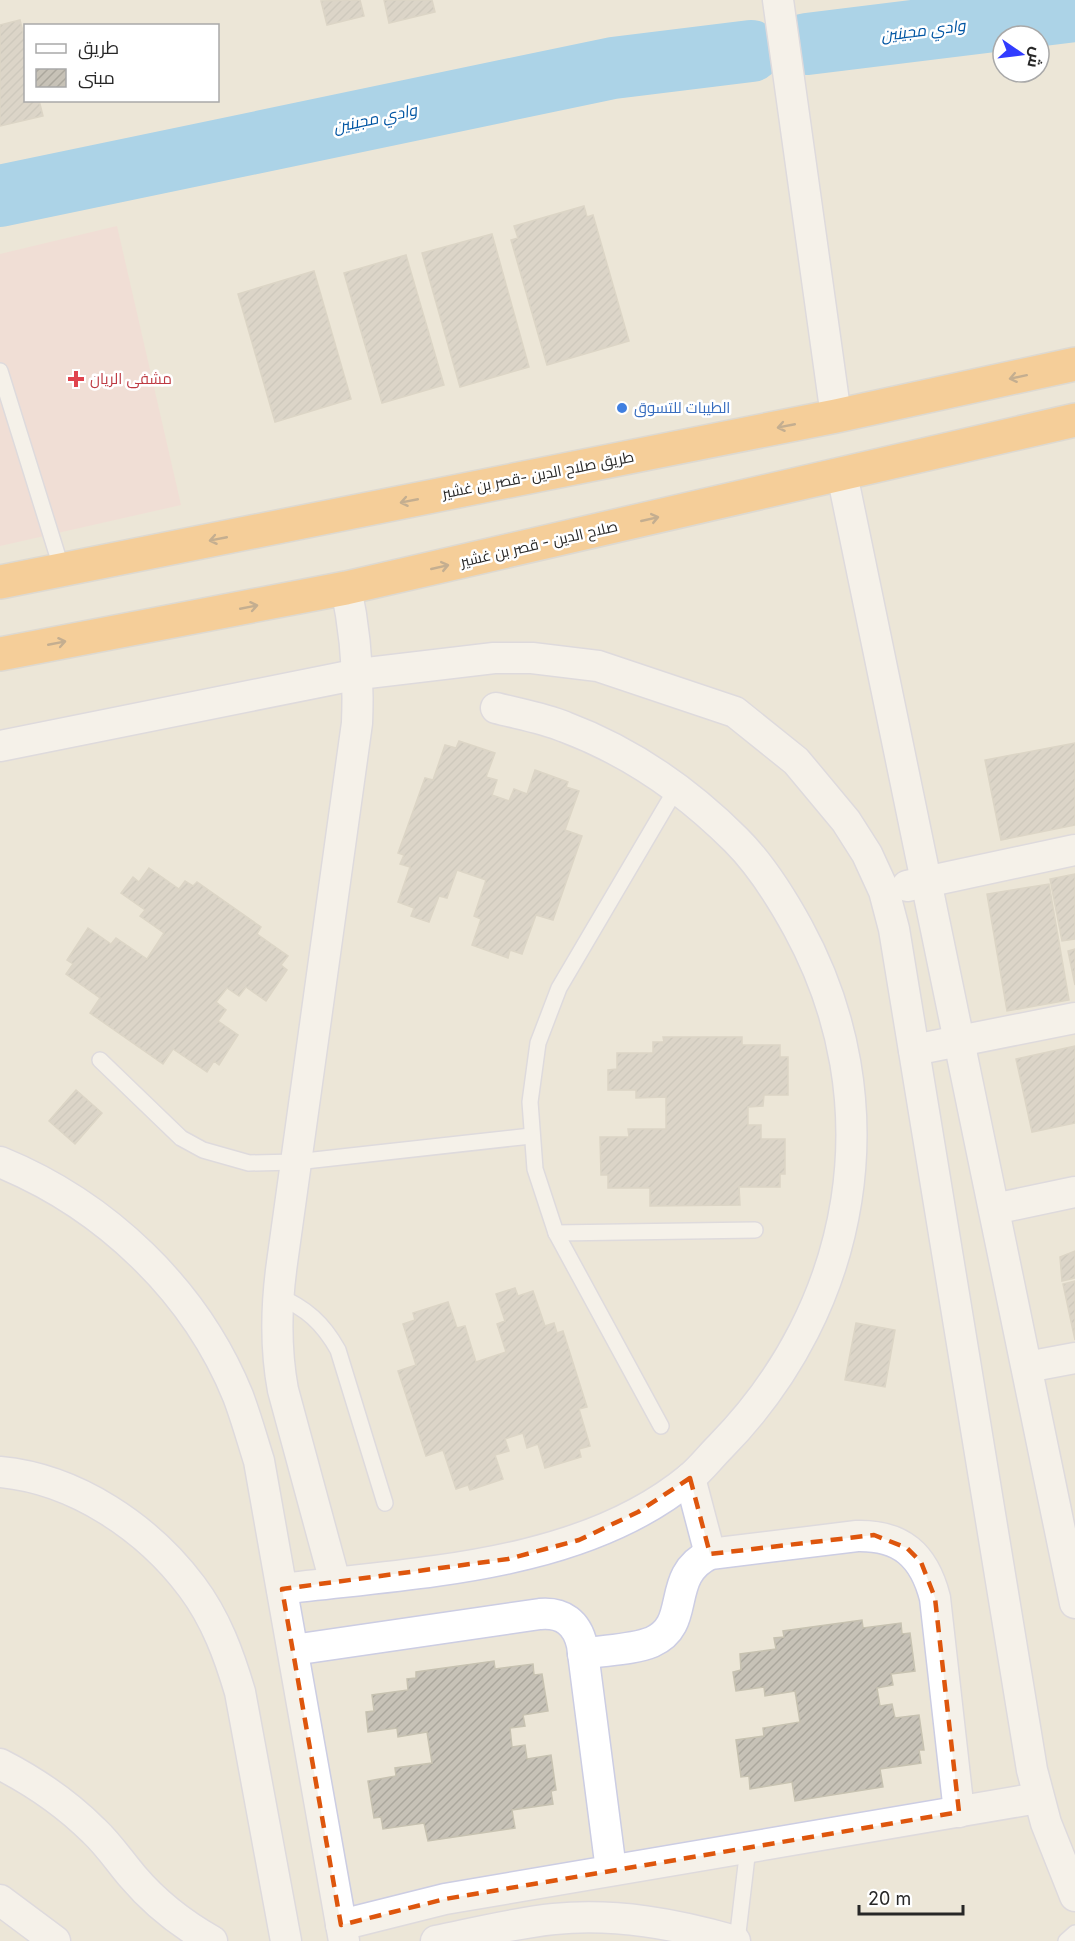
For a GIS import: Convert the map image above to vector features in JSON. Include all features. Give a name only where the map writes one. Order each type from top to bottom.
[{"type":"highway","name":"طريق صلاح الدين -قصر بن غشير","points":[[0,582],[836,416],[1075,364]]},
{"type":"highway","name":"صلاح الدين - قصر بن غشير","points":[[0,654],[346,588],[1075,420]]},
{"type":"street","points":[[778,0],[836,416]]},
{"type":"street","points":[[842,474],[1027,1367],[1068,1531],[1075,1603]]},
{"type":"street","points":[[335,1582],[283,1390],[278,1360],[278,1296],[357,723],[359,674],[356,634],[346,588]]},
{"type":"street","points":[[0,746],[359,674],[494,658],[532,658],[598,666],[735,712],[767,735],[822,790],[846,820],[867,854],[884,891],[894,929],[1038,1798],[1055,1850],[1075,1896]]},
{"type":"street","points":[[282,1589],[508,1559],[579,1540],[638,1512],[690,1478],[746,1421],[788,1364],[819,1302],[841,1234],[851,1165],[850,1094],[834,1014],[815,959],[781,897],[737,841],[676,789],[627,755],[564,726],[496,708]]},
{"type":"street","points":[[884,891],[1075,850]]},
{"type":"street","points":[[914,1050],[1075,1018]]},
{"type":"street","points":[[1,1159],[59,1190],[115,1230],[165,1278],[206,1334],[237,1395],[259,1461],[342,1933],[445,1899],[1038,1798]]},
{"type":"street","points":[[994,1209],[1075,1192]]},
{"type":"street","points":[[1027,1367],[1075,1358]]},
{"type":"street","points":[[0,1472],[42,1481],[77,1494],[111,1512],[169,1559],[198,1597],[229,1655],[240,1692],[286,1941]]},
{"type":"street","points":[[690,1478],[710,1554]]},
{"type":"street","points":[[583,1654],[651,1642],[663,1634],[675,1616],[682,1581],[688,1569],[698,1560],[710,1554],[874,1535],[891,1540],[907,1548],[921,1562],[931,1579],[960,1812]]},
{"type":"street","points":[[293,1650],[551,1613],[573,1623],[580,1633],[611,1870]]},
{"type":"street","points":[[0,1764],[43,1788],[73,1811],[108,1846],[152,1898],[174,1917],[212,1941]]},
{"type":"street","points":[[0,1900],[55,1941]]},
{"type":"street","points":[[441,1941],[523,1923],[586,1917],[657,1922],[736,1941]]},
{"type":"lane","points":[[0,371],[62,570]]},
{"type":"lane","points":[[661,1426],[556,1233],[535,1169],[531,1136],[533,1072],[547,1015],[559,988],[676,789]]},
{"type":"lane","points":[[100,1060],[181,1138],[203,1150],[249,1163],[296,1162],[531,1136]]},
{"type":"lane","points":[[556,1233],[755,1230]]},
{"type":"lane","points":[[278,1296],[297,1304],[314,1316],[328,1332],[338,1350],[385,1503]]},
{"type":"lane","points":[[736,1941],[747,1848]]},
{"type":"lane","points":[[1066,1941],[1075,1933]]},
{"type":"highlighted area","points":[[690,1478],[710,1554],[874,1535],[907,1548],[921,1562],[935,1598],[959,1812],[445,1899],[341,1925],[282,1589],[508,1559],[579,1540],[638,1512]]},
{"type":"shaded area","name":"مشفى الريان","points":[[117,226],[181,505],[0,546],[0,254]]},
{"type":"building","points":[[360,0],[364,16],[327,25],[321,1]]},
{"type":"building","points":[[384,0],[432,0],[435,12],[389,23]]},
{"type":"building","points":[[20,20],[24,35],[24,102],[40,102],[43,116],[0,126],[0,25]]},
{"type":"building","points":[[584,206],[587,217],[593,215],[629,341],[547,365],[511,240],[518,238],[514,226]]},
{"type":"building","points":[[492,234],[529,367],[460,387],[422,253]]},
{"type":"building","points":[[406,255],[444,385],[382,403],[344,273]]},
{"type":"building","points":[[314,271],[351,399],[275,422],[238,294]]},
{"type":"building","points":[[459,741],[495,753],[486,777],[497,780],[492,795],[509,801],[514,789],[527,794],[535,770],[568,782],[566,787],[579,791],[565,830],[582,836],[553,920],[536,915],[522,954],[510,950],[508,958],[472,945],[481,919],[474,916],[486,880],[457,870],[447,898],[439,896],[429,922],[411,916],[414,908],[398,902],[410,867],[400,864],[404,855],[398,853],[425,778],[433,780],[445,745],[456,748]]},
{"type":"building","points":[[1075,743],[1075,825],[1001,840],[985,760]]},
{"type":"building","points":[[149,868],[179,889],[185,881],[193,886],[197,882],[261,927],[257,934],[288,956],[281,965],[287,970],[266,1001],[246,987],[239,996],[227,988],[216,1002],[226,1010],[218,1021],[238,1035],[219,1065],[214,1061],[207,1072],[173,1049],[163,1064],[90,1013],[100,998],[66,974],[73,964],[67,960],[88,928],[111,944],[116,938],[147,959],[164,933],[140,916],[145,910],[121,893],[133,877],[139,882]]},
{"type":"building","points":[[1075,874],[1075,939],[1062,941],[1050,879]]},
{"type":"building","points":[[1049,884],[1069,1000],[1007,1011],[987,894]]},
{"type":"building","points":[[1075,949],[1075,985],[1068,951]]},
{"type":"building","points":[[663,1037],[742,1037],[742,1045],[780,1045],[780,1057],[788,1057],[788,1095],[764,1095],[763,1106],[748,1107],[748,1125],[761,1125],[761,1139],[785,1139],[785,1174],[780,1174],[780,1187],[739,1187],[740,1205],[650,1206],[650,1188],[608,1188],[608,1175],[601,1175],[600,1137],[629,1137],[628,1129],[666,1129],[666,1097],[636,1098],[636,1090],[608,1090],[608,1070],[617,1069],[617,1053],[653,1053],[653,1042],[664,1042]]},
{"type":"building","points":[[1075,1046],[1075,1123],[1032,1132],[1016,1059]]},
{"type":"building","points":[[76,1090],[102,1113],[75,1144],[49,1121]]},
{"type":"building","points":[[1075,1251],[1075,1278],[1062,1281],[1060,1257]]},
{"type":"building","points":[[1075,1281],[1075,1340],[1063,1284]]},
{"type":"building","points":[[515,1288],[518,1296],[533,1291],[545,1326],[554,1323],[557,1333],[563,1331],[587,1407],[579,1409],[590,1446],[579,1449],[581,1457],[545,1468],[538,1444],[527,1448],[523,1433],[505,1439],[509,1451],[495,1455],[503,1479],[470,1490],[468,1485],[456,1489],[443,1450],[426,1456],[398,1371],[416,1365],[403,1324],[415,1320],[413,1313],[448,1302],[457,1328],[465,1326],[476,1362],[506,1352],[497,1324],[505,1321],[496,1294]]},
{"type":"building","points":[[856,1323],[895,1330],[885,1387],[845,1380]]},
{"type":"building","points":[[862,1620],[863,1628],[901,1623],[902,1634],[910,1633],[915,1671],[891,1674],[893,1685],[877,1688],[880,1706],[892,1704],[895,1718],[919,1715],[924,1750],[919,1750],[921,1763],[880,1769],[883,1787],[795,1801],[792,1782],[750,1789],[749,1776],[741,1777],[736,1740],[764,1736],[763,1728],[800,1722],[795,1691],[765,1696],[764,1687],[736,1691],[733,1672],[741,1670],[740,1654],[776,1649],[774,1638],[784,1637],[783,1631]]},
{"type":"building","points":[[494,1661],[495,1669],[533,1664],[534,1675],[542,1674],[548,1711],[523,1715],[525,1726],[510,1728],[512,1747],[525,1745],[527,1759],[551,1755],[556,1790],[551,1791],[553,1804],[512,1810],[515,1828],[428,1841],[424,1823],[383,1829],[381,1817],[374,1818],[368,1781],[396,1776],[395,1768],[432,1763],[427,1732],[398,1737],[397,1728],[368,1732],[366,1712],[374,1711],[372,1695],[408,1690],[407,1679],[416,1678],[416,1672]]},
{"type":"waterway","name":"وادي مجينين","points":[[807,44],[1075,11]]},
{"type":"waterway","name":"وادي مجينين","points":[[0,196],[613,68],[751,51]]},
{"type":"place","name":"مشفى الريان","points":[[76,379]]},
{"type":"place","name":"الطيبات للتسوق","points":[[622,408]]}]
